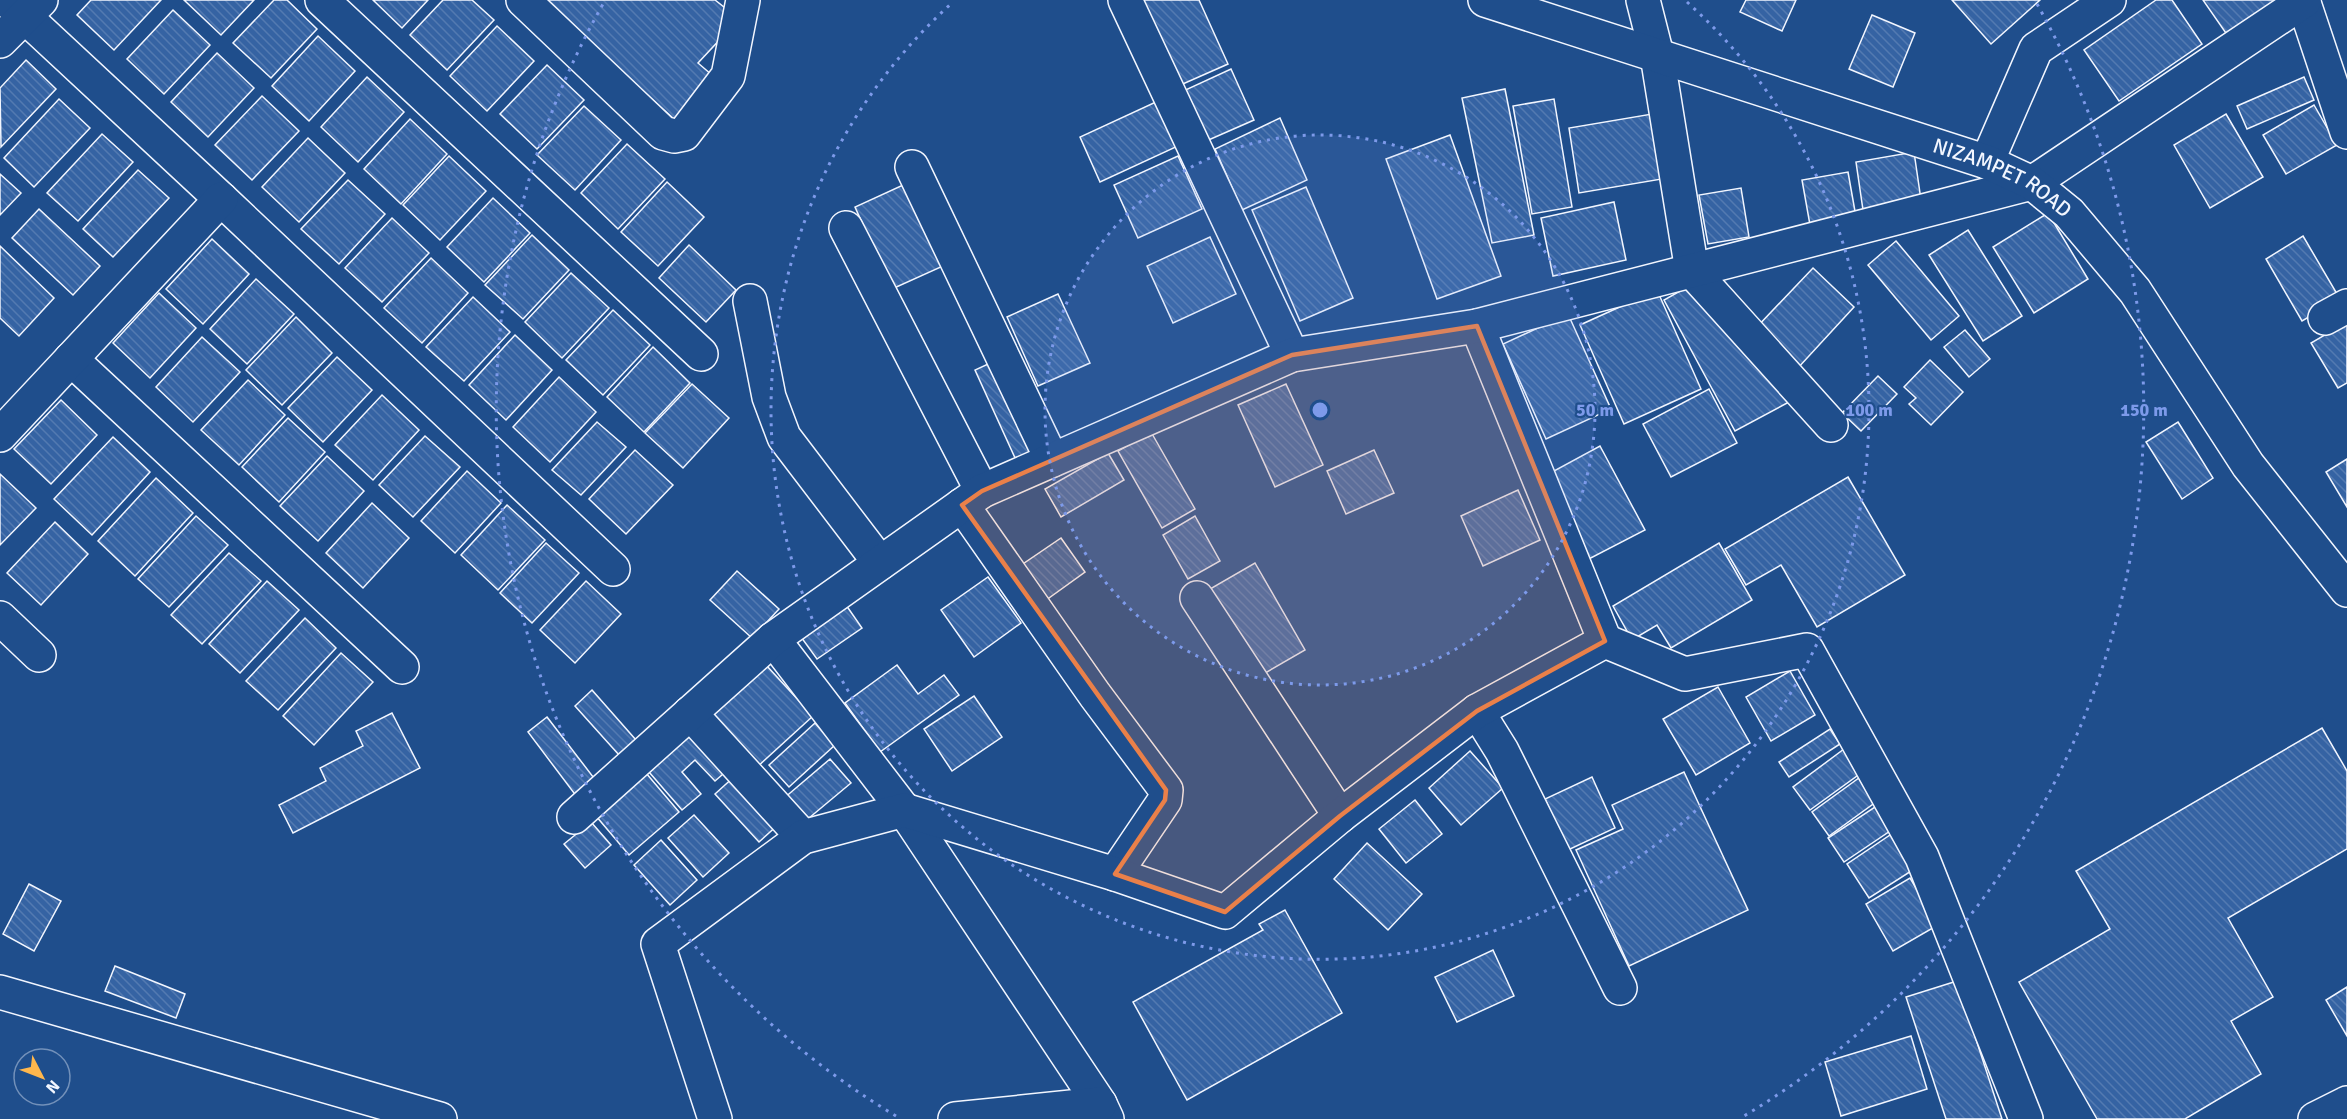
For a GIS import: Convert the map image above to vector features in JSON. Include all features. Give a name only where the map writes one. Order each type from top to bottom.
[{"type":"street","points":[[322,0],[700,354]]},
{"type":"street","points":[[523,0],[663,133],[674,136],[684,134],[728,76],[743,0]]},
{"type":"street","points":[[1125,0],[1292,355]]},
{"type":"street","name":"NIZAMPET ROAD","points":[[1485,0],[1987,162],[2032,183],[2069,213],[2135,291],[2248,465],[2347,590]]},
{"type":"street","points":[[1643,0],[1657,56],[1692,271],[1831,425]]},
{"type":"street","points":[[1987,162],[2036,49],[2109,0]]},
{"type":"street","points":[[574,818],[773,639],[972,498],[1052,460],[1292,355],[1477,326],[2032,183],[2303,0],[2347,132]]},
{"type":"street","points":[[0,41],[24,6],[221,199],[613,569]]},
{"type":"street","points":[[912,167],[1052,460]]},
{"type":"street","points":[[0,435],[221,199]]},
{"type":"street","points":[[846,228],[972,498],[1095,695],[1166,790],[1166,800],[1115,874]]},
{"type":"street","points":[[750,301],[769,397],[784,437],[880,563]]},
{"type":"street","points":[[1477,326],[1605,641],[1685,674],[1807,650],[1922,856],[2026,1119]]},
{"type":"street","points":[[71,359],[402,668]]},
{"type":"street","points":[[1197,598],[1340,816]]},
{"type":"street","points":[[0,618],[39,655]]},
{"type":"street","points":[[773,639],[904,810],[1104,1112]]},
{"type":"street","points":[[715,1119],[658,944],[804,837],[904,810],[1115,874],[1225,912],[1340,816],[1477,711],[1605,641]]},
{"type":"street","points":[[1477,711],[1503,752],[1620,988]]},
{"type":"street","points":[[690,713],[804,837]]},
{"type":"street","points":[[0,992],[440,1119]]},
{"type":"street","points":[[2315,1119],[2347,1103]]},
{"type":"street","points":[[955,1119],[1104,1112]]},
{"type":"highlighted area","points":[[1477,326],[1605,641],[1477,711],[1340,816],[1225,912],[1115,874],[1165,800],[1166,790],[962,505],[982,491],[1292,355]]},
{"type":"building","points":[[91,0],[161,0],[114,50],[77,15]]},
{"type":"building","points":[[184,0],[254,0],[221,35]]},
{"type":"building","points":[[274,0],[287,0],[317,29],[271,78],[233,43]]},
{"type":"building","points":[[373,0],[428,0],[402,28]]},
{"type":"building","points":[[443,0],[472,0],[494,20],[447,70],[410,35]]},
{"type":"building","points":[[542,0],[715,0],[734,15],[725,34],[698,63],[712,75],[674,119]]},
{"type":"building","points":[[1137,0],[1199,0],[1228,64],[1176,87]]},
{"type":"building","points":[[1746,0],[1796,0],[1782,31],[1740,12]]},
{"type":"building","points":[[1952,0],[2040,0],[1991,44]]},
{"type":"building","points":[[2156,0],[2172,0],[2202,44],[2119,101],[2084,50]]},
{"type":"building","points":[[2203,0],[2287,0],[2230,39]]},
{"type":"building","points":[[173,10],[210,45],[164,94],[127,59]]},
{"type":"building","points":[[1872,15],[1915,33],[1893,87],[1849,69]]},
{"type":"building","points":[[497,26],[534,61],[487,111],[450,76]]},
{"type":"building","points":[[318,36],[355,71],[309,121],[272,86]]},
{"type":"building","points":[[217,53],[254,88],[208,137],[171,102]]},
{"type":"building","points":[[26,60],[56,89],[1,147],[0,88]]},
{"type":"building","points":[[547,65],[584,100],[537,149],[500,114]]},
{"type":"building","points":[[1231,69],[1254,120],[1204,142],[1181,92]]},
{"type":"building","points":[[367,77],[404,112],[358,162],[321,127]]},
{"type":"building","points":[[2304,77],[2314,100],[2247,129],[2237,106]]},
{"type":"building","points":[[1505,89],[1534,235],[1492,243],[1462,98]]},
{"type":"building","points":[[262,96],[299,131],[252,180],[215,145]]},
{"type":"building","points":[[59,99],[90,128],[34,187],[4,158]]},
{"type":"building","points":[[1554,99],[1572,207],[1532,214],[1513,106]]},
{"type":"building","points":[[1158,101],[1178,146],[1100,182],[1080,137]]},
{"type":"building","points":[[2314,105],[2337,145],[2286,174],[2263,135]]},
{"type":"building","points":[[584,106],[621,140],[575,190],[537,155]]},
{"type":"building","points":[[1652,114],[1662,179],[1579,193],[1569,128]]},
{"type":"building","points":[[2226,114],[2263,177],[2210,208],[2174,145]]},
{"type":"building","points":[[1280,118],[1307,180],[1242,210],[1215,149]]},
{"type":"building","points":[[410,119],[447,154],[401,204],[364,169]]},
{"type":"building","points":[[102,134],[133,162],[78,221],[47,193]]},
{"type":"building","points":[[1450,135],[1501,276],[1437,299],[1386,159]]},
{"type":"building","points":[[308,138],[345,173],[299,222],[262,187]]},
{"type":"building","points":[[627,144],[665,179],[618,229],[581,193]]},
{"type":"building","points":[[1914,152],[1921,200],[1863,210],[1856,162]]},
{"type":"building","points":[[449,156],[486,191],[440,240],[403,205]]},
{"type":"building","points":[[1178,156],[1202,209],[1138,238],[1114,185]]},
{"type":"building","points":[[138,170],[169,198],[113,257],[83,229]]},
{"type":"building","points":[[1848,172],[1856,217],[1810,225],[1802,180]]},
{"type":"building","points":[[0,174],[21,193],[0,215]]},
{"type":"building","points":[[348,180],[385,214],[339,264],[301,229]]},
{"type":"building","points":[[914,180],[952,262],[892,289],[855,207]]},
{"type":"building","points":[[667,182],[704,217],[658,266],[621,232]]},
{"type":"building","points":[[1306,187],[1353,298],[1300,321],[1252,210]]},
{"type":"building","points":[[1741,188],[1749,237],[1708,244],[1699,195]]},
{"type":"building","points":[[493,198],[530,233],[484,282],[447,247]]},
{"type":"building","points":[[1614,202],[1626,260],[1553,276],[1541,218]]},
{"type":"building","points":[[39,209],[100,266],[73,295],[12,238]]},
{"type":"building","points":[[2048,213],[2088,279],[2034,313],[1993,247]]},
{"type":"building","points":[[392,218],[429,253],[382,302],[345,268]]},
{"type":"building","points":[[1968,230],[2022,316],[1983,341],[1929,255]]},
{"type":"building","points":[[532,235],[569,270],[523,319],[485,285]]},
{"type":"building","points":[[2303,236],[2340,299],[2302,321],[2266,259]]},
{"type":"building","points":[[1210,237],[1236,294],[1173,323],[1147,266]]},
{"type":"building","points":[[212,239],[249,274],[203,324],[166,289]]},
{"type":"building","points":[[1896,241],[1959,316],[1931,340],[1868,265]]},
{"type":"building","points":[[689,245],[736,290],[706,322],[659,278]]},
{"type":"building","points":[[0,246],[54,298],[19,336],[0,318]]},
{"type":"building","points":[[431,258],[468,293],[422,343],[384,308]]},
{"type":"building","points":[[1813,268],[1854,307],[1797,369],[1755,329]]},
{"type":"building","points":[[571,273],[609,308],[562,358],[525,322]]},
{"type":"building","points":[[256,279],[294,314],[247,364],[210,329]]},
{"type":"building","points":[[1689,286],[1789,402],[1735,431],[1664,300]]},
{"type":"building","points":[[1657,290],[1701,389],[1624,424],[1580,325]]},
{"type":"building","points":[[159,293],[196,328],[150,378],[113,343]]},
{"type":"building","points":[[1058,294],[1090,363],[1038,386],[1007,317]]},
{"type":"building","points":[[473,297],[510,332],[464,381],[426,347]]},
{"type":"building","points":[[613,310],[650,345],[603,395],[566,360]]},
{"type":"building","points":[[1568,314],[1611,409],[1546,439],[1503,344]]},
{"type":"building","points":[[296,317],[332,353],[282,405],[246,370]]},
{"type":"building","points":[[2347,322],[2347,383],[2338,388],[2311,343]]},
{"type":"building","points":[[1965,330],[1990,359],[1969,377],[1944,347]]},
{"type":"building","points":[[515,335],[552,370],[506,420],[469,385]]},
{"type":"building","points":[[202,337],[240,372],[193,422],[156,387]]},
{"type":"building","points":[[653,347],[690,383],[644,432],[607,397]]},
{"type":"building","points":[[337,357],[372,390],[323,442],[288,408]]},
{"type":"building","points":[[1001,358],[1042,448],[1016,460],[975,370]]},
{"type":"building","points":[[1930,360],[1963,392],[1931,425],[1909,404],[1916,398],[1904,387]]},
{"type":"building","points":[[1878,376],[1897,394],[1861,431],[1842,413]]},
{"type":"building","points":[[559,377],[596,412],[550,462],[513,427]]},
{"type":"building","points":[[248,380],[285,415],[239,465],[201,430]]},
{"type":"building","points":[[692,384],[729,418],[683,468],[645,433]]},
{"type":"building","points":[[1286,384],[1323,465],[1275,487],[1238,405]]},
{"type":"building","points":[[1709,389],[1737,443],[1671,477],[1643,424]]},
{"type":"building","points":[[382,395],[419,430],[373,480],[335,445]]},
{"type":"building","points":[[61,400],[97,435],[51,484],[14,449]]},
{"type":"building","points":[[288,418],[325,452],[279,502],[242,467]]},
{"type":"building","points":[[597,422],[626,447],[581,495],[552,470]]},
{"type":"building","points":[[2178,422],[2213,478],[2182,499],[2146,442]]},
{"type":"building","points":[[1151,432],[1195,509],[1162,528],[1118,451]]},
{"type":"building","points":[[425,436],[460,467],[413,517],[379,485]]},
{"type":"building","points":[[113,437],[150,472],[92,535],[54,499]]},
{"type":"building","points":[[1600,446],[1645,530],[1585,561],[1541,478]]},
{"type":"building","points":[[635,450],[673,485],[626,534],[589,499]]},
{"type":"building","points":[[1374,450],[1394,493],[1346,514],[1327,471]]},
{"type":"building","points":[[1108,453],[1124,480],[1061,517],[1045,489]]},
{"type":"building","points":[[327,456],[364,491],[318,541],[280,506]]},
{"type":"building","points":[[2347,459],[2347,507],[2326,472]]},
{"type":"building","points":[[467,471],[501,503],[455,553],[421,521]]},
{"type":"building","points":[[0,474],[36,508],[0,545]]},
{"type":"building","points":[[1848,477],[1905,575],[1817,627],[1781,565],[1746,585],[1725,549]]},
{"type":"building","points":[[156,478],[193,513],[135,576],[98,541]]},
{"type":"building","points":[[1518,490],[1540,540],[1483,566],[1461,516]]},
{"type":"building","points":[[372,503],[409,538],[363,588],[326,553]]},
{"type":"building","points":[[507,505],[545,540],[498,590],[461,555]]},
{"type":"building","points":[[196,516],[228,545],[169,607],[138,579]]},
{"type":"building","points":[[1195,516],[1220,561],[1188,579],[1163,535]]},
{"type":"building","points":[[55,522],[88,554],[41,605],[7,573]]},
{"type":"building","points":[[1061,538],[1085,572],[1042,603],[1017,568]]},
{"type":"building","points":[[546,543],[579,573],[532,623],[500,593]]},
{"type":"building","points":[[1719,543],[1752,600],[1671,648],[1657,625],[1632,640],[1613,606]]},
{"type":"building","points":[[229,553],[261,581],[202,644],[171,615]]},
{"type":"building","points":[[1255,563],[1305,650],[1260,676],[1210,589]]},
{"type":"building","points":[[737,571],[779,609],[752,638],[710,600]]},
{"type":"building","points":[[988,577],[1021,623],[974,657],[941,610]]},
{"type":"building","points":[[267,581],[299,610],[240,673],[209,644]]},
{"type":"building","points":[[586,581],[621,614],[575,663],[540,630]]},
{"type":"building","points":[[846,605],[862,628],[817,659],[801,637]]},
{"type":"building","points":[[305,618],[336,648],[278,710],[246,681]]},
{"type":"building","points":[[341,653],[373,682],[314,745],[283,716]]},
{"type":"building","points":[[766,665],[813,716],[756,768],[709,717]]},
{"type":"building","points":[[897,665],[918,694],[944,675],[959,695],[880,752],[845,703]]},
{"type":"building","points":[[1790,671],[1815,715],[1771,741],[1746,697]]},
{"type":"building","points":[[1718,687],[1750,743],[1696,775],[1663,719]]},
{"type":"building","points":[[592,690],[636,740],[619,755],[575,706]]},
{"type":"building","points":[[974,696],[1002,737],[952,771],[924,729]]},
{"type":"building","points":[[392,713],[420,768],[293,833],[279,805],[326,781],[320,768],[363,746],[356,731]]},
{"type":"building","points":[[547,717],[597,782],[577,797],[528,732]]},
{"type":"building","points":[[815,723],[835,745],[789,787],[769,765]]},
{"type":"building","points":[[2322,728],[2347,771],[2347,849],[2228,918],[2273,997],[2231,1021],[2261,1074],[2185,1119],[2097,1119],[2019,982],[2110,929],[2076,871]]},
{"type":"building","points":[[1830,729],[1840,744],[1789,777],[1779,762]]},
{"type":"building","points":[[696,730],[730,768],[715,781],[695,760],[682,772],[701,794],[682,810],[649,772]]},
{"type":"building","points":[[1844,749],[1861,773],[1810,810],[1793,787]]},
{"type":"building","points":[[1470,751],[1503,788],[1461,825],[1429,788]]},
{"type":"building","points":[[830,759],[851,783],[803,823],[783,799]]},
{"type":"building","points":[[1684,772],[1748,910],[1629,966],[1576,850],[1623,829],[1612,805]]},
{"type":"building","points":[[646,773],[679,812],[629,855],[596,816]]},
{"type":"building","points":[[736,775],[780,823],[759,842],[715,794]]},
{"type":"building","points":[[1863,775],[1880,799],[1829,836],[1812,812]]},
{"type":"building","points":[[1592,777],[1615,828],[1568,850],[1545,799]]},
{"type":"building","points":[[1415,800],[1442,834],[1406,863],[1379,829]]},
{"type":"building","points":[[1881,803],[1896,827],[1844,862],[1828,838]]},
{"type":"building","points":[[694,815],[729,853],[703,877],[668,838]]},
{"type":"building","points":[[591,822],[611,845],[585,868],[564,844]]},
{"type":"building","points":[[1893,833],[1916,868],[1869,898],[1847,864]]},
{"type":"building","points":[[661,840],[697,880],[670,905],[634,865]]},
{"type":"building","points":[[1367,843],[1422,894],[1388,930],[1334,879]]},
{"type":"building","points":[[1910,878],[1938,925],[1893,951],[1866,904]]},
{"type":"building","points":[[29,884],[61,901],[34,951],[3,934]]},
{"type":"building","points":[[1285,910],[1342,1013],[1187,1100],[1133,1002],[1263,930],[1259,924]]},
{"type":"building","points":[[1493,950],[1514,996],[1457,1022],[1435,977]]},
{"type":"building","points":[[115,966],[185,994],[176,1018],[105,991]]},
{"type":"building","points":[[1957,981],[2002,1119],[1946,1119],[1906,997]]},
{"type":"building","points":[[2347,987],[2347,1036],[2326,1000]]},
{"type":"building","points":[[1911,1036],[1927,1089],[1841,1116],[1825,1062]]}]
